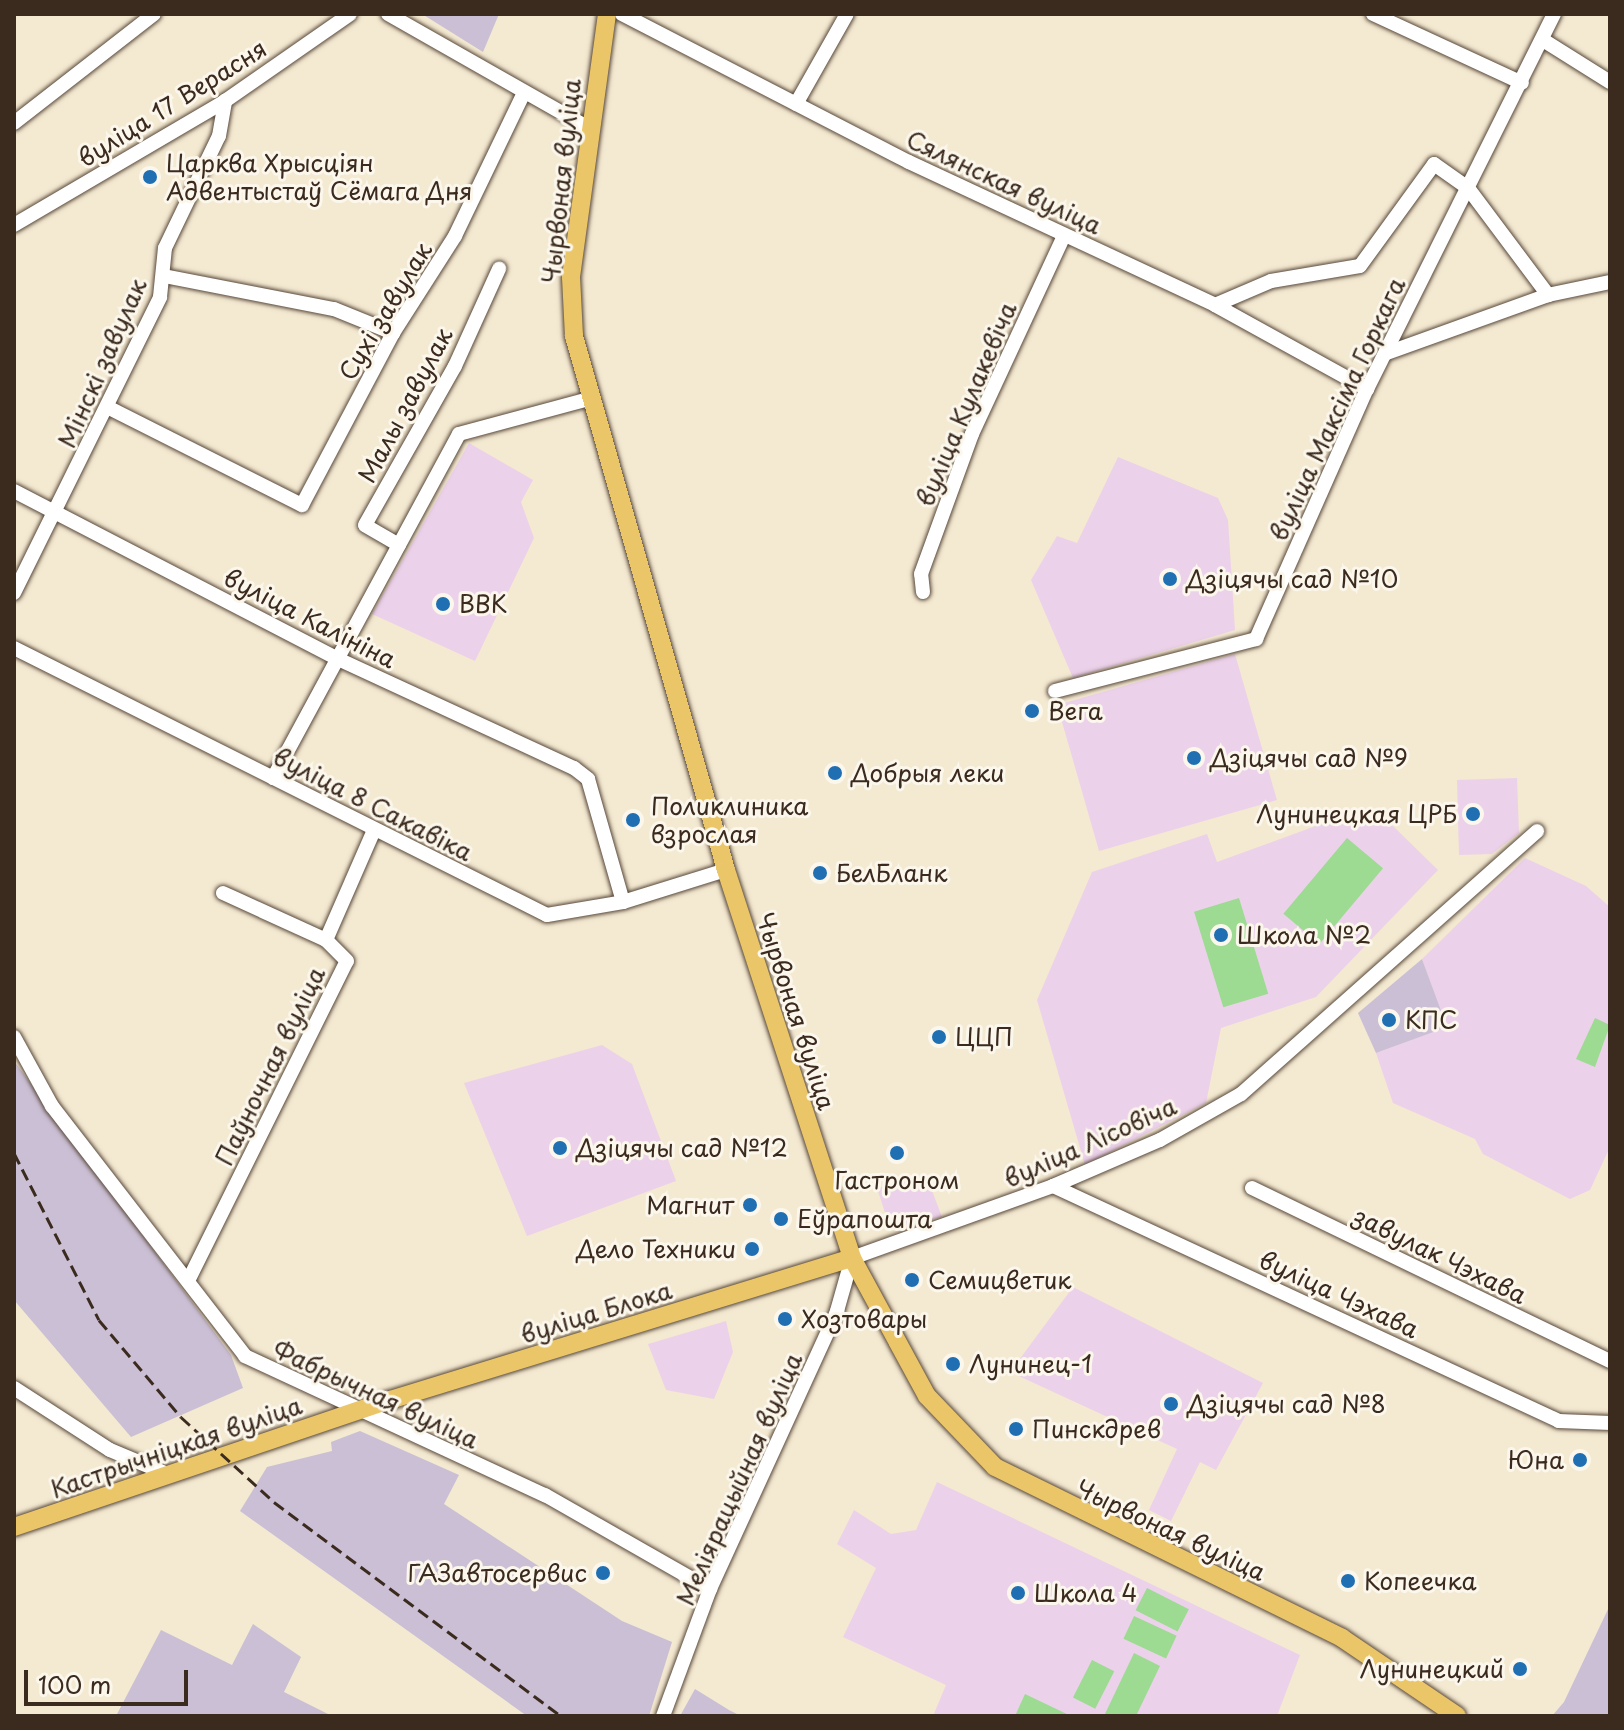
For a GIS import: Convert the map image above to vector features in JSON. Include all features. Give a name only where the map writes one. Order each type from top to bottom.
[{"type":"main road","name":"Чырвоная вуліца","points":[[607,14],[571,277],[574,336],[726,870],[852,1258],[921,1386],[995,1467],[1342,1638],[1457,1716]]},
{"type":"main road","name":"вуліца Блока","points":[[354,1412],[852,1258]]},
{"type":"main road","name":"Кастрычніцкая вуліца","points":[[14,1527],[354,1412]]},
{"type":"street","points":[[14,123],[154,14]]},
{"type":"street","name":"вуліца 17 Верасня","points":[[14,225],[225,101],[350,14]]},
{"type":"street","points":[[388,14],[523,95],[589,128]]},
{"type":"street","name":"Сялянская вуліца","points":[[622,14],[1064,236],[1215,305],[1367,389]]},
{"type":"street","points":[[796,104],[847,14]]},
{"type":"street","points":[[1373,14],[1522,83]]},
{"type":"street","name":"вуліца Максіма Горкага","points":[[1055,691],[1256,639],[1367,389],[1554,14]]},
{"type":"street","points":[[1543,40],[1610,82]]},
{"type":"street","name":"Сухі завулак","points":[[109,408],[302,505],[393,333],[455,236],[523,95]]},
{"type":"street","name":"Мінскі завулак","points":[[14,593],[109,408],[164,276],[165,248],[219,136],[225,101]]},
{"type":"street","points":[[1215,305],[1271,281],[1360,266],[1434,164],[1468,188],[1548,295]]},
{"type":"street","name":"вуліца Кулакевіча","points":[[923,592],[921,574],[972,434],[1064,236]]},
{"type":"street","name":"Малы завулак","points":[[399,545],[365,525],[455,366],[499,269]]},
{"type":"street","points":[[164,276],[334,309],[393,333]]},
{"type":"street","points":[[1387,353],[1548,295],[1610,282]]},
{"type":"street","points":[[273,778],[459,434],[592,398]]},
{"type":"street","name":"вуліца Калініна","points":[[14,491],[338,659],[588,779],[623,902]]},
{"type":"street","name":"вуліца 8 Сакавіка","points":[[14,648],[547,915],[623,902],[726,870]]},
{"type":"street","name":"Паўночная вуліца","points":[[188,1281],[347,961],[326,940],[374,830]]},
{"type":"street","name":"вуліца Лісовіча","points":[[852,1258],[1053,1186],[1160,1140],[1241,1094],[1537,831]]},
{"type":"street","points":[[223,893],[326,940]]},
{"type":"street","name":"Фабрычная вуліца","points":[[14,1037],[52,1106],[245,1356],[354,1412],[545,1495],[710,1589]]},
{"type":"street","name":"вуліца Чэхава","points":[[1053,1186],[1559,1421],[1610,1423]]},
{"type":"street","name":"завулак Чэхава","points":[[1252,1188],[1610,1361]]},
{"type":"street","name":"Меліярацыйная вуліца","points":[[663,1716],[710,1589],[837,1311],[852,1258]]},
{"type":"street","points":[[14,1388],[110,1450],[167,1474]]},
{"type":"shaded area","points":[[422,14],[499,14],[483,52]]},
{"type":"shaded area","points":[[469,443],[533,480],[521,502],[534,538],[475,661],[372,614]]},
{"type":"shaded area","points":[[1118,457],[1218,498],[1228,520],[1235,630],[1073,678],[1031,580],[1057,536],[1077,543]]},
{"type":"shaded area","points":[[1235,654],[1277,800],[1099,851],[1057,705]]},
{"type":"shaded area","points":[[1517,778],[1519,833],[1492,854],[1459,855],[1457,780]]},
{"type":"shaded area","name":"Школа №2","points":[[1362,809],[1394,827],[1438,870],[1316,997],[1221,1028],[1206,1103],[1085,1165],[1037,1000],[1092,872],[1207,834],[1217,862]]},
{"type":"shaded area","points":[[1525,858],[1586,886],[1610,907],[1610,1147],[1590,1190],[1570,1199],[1483,1154],[1475,1139],[1393,1103],[1376,1053],[1446,1027],[1422,959]]},
{"type":"shaded area","points":[[1422,959],[1447,1027],[1376,1053],[1358,1013]]},
{"type":"shaded area","points":[[602,1045],[632,1064],[676,1181],[527,1236],[464,1083]]},
{"type":"shaded area","points":[[14,1061],[231,1355],[243,1388],[131,1437],[14,1300]]},
{"type":"shaded area","points":[[926,1175],[942,1217],[890,1228],[877,1188]]},
{"type":"shaded area","name":"Дзіцячы сад №8","points":[[1073,1287],[1263,1383],[1216,1470],[1200,1462],[1171,1521],[1149,1510],[1177,1449],[1010,1372]]},
{"type":"shaded area","points":[[726,1321],[733,1352],[714,1399],[666,1390],[648,1344]]},
{"type":"shaded area","points":[[360,1431],[459,1475],[444,1504],[622,1621],[672,1642],[649,1716],[527,1716],[240,1511],[267,1467],[332,1451],[331,1442]]},
{"type":"shaded area","name":"Школа 4","points":[[937,1482],[1300,1655],[1277,1716],[933,1716],[946,1685],[843,1637],[876,1568],[837,1544],[854,1510],[891,1534],[916,1530]]},
{"type":"shaded area","points":[[1610,1605],[1610,1716],[1552,1716],[1564,1702]]},
{"type":"shaded area","points":[[253,1624],[301,1657],[284,1692],[332,1716],[116,1716],[161,1630],[232,1665]]},
{"type":"shaded area","points":[[695,1689],[729,1710],[741,1716],[680,1716]]},
{"type":"green space","points":[[1347,838],[1383,868],[1319,944],[1283,914]]},
{"type":"green space","points":[[1239,898],[1268,994],[1223,1007],[1194,912]]},
{"type":"green space","points":[[1595,1018],[1610,1025],[1595,1067],[1576,1059]]},
{"type":"green space","points":[[1147,1588],[1189,1609],[1178,1632],[1136,1610]]},
{"type":"green space","points":[[1134,1616],[1177,1636],[1166,1659],[1123,1639]]},
{"type":"green space","points":[[1134,1653],[1160,1666],[1136,1716],[1104,1716]]},
{"type":"green space","points":[[1092,1660],[1114,1671],[1095,1709],[1073,1697]]},
{"type":"green space","points":[[1025,1694],[1071,1716],[1015,1716]]},
{"type":"railway","points":[[14,1153],[99,1320],[181,1417],[274,1502],[561,1716]]},
{"type":"place","name":"Царква Хрысціян Адвентыстаў Сёмага Дня","points":[[150,177]]},
{"type":"place","name":"Дзіцячы сад №10","points":[[1170,579]]},
{"type":"place","name":"ВВК","points":[[443,604]]},
{"type":"place","name":"Вега","points":[[1032,711]]},
{"type":"place","name":"Дзіцячы сад №9","points":[[1194,758]]},
{"type":"place","name":"Добрыя леки","points":[[835,773]]},
{"type":"place","name":"Лунинецкая ЦРБ","points":[[1473,814]]},
{"type":"place","name":"Поликлиника взрослая","points":[[633,820]]},
{"type":"place","name":"БелБланк","points":[[820,873]]},
{"type":"place","name":"Школа №2","points":[[1221,935]]},
{"type":"place","name":"КПС","points":[[1389,1020]]},
{"type":"place","name":"ЦЦП","points":[[939,1037]]},
{"type":"place","name":"Дзіцячы сад №12","points":[[560,1148]]},
{"type":"place","name":"Гастроном","points":[[897,1153]]},
{"type":"place","name":"Магнит","points":[[750,1205]]},
{"type":"place","name":"Еўрапошта","points":[[781,1219]]},
{"type":"place","name":"Дело Техники","points":[[752,1249]]},
{"type":"place","name":"Семицветик","points":[[912,1280]]},
{"type":"place","name":"Хозтовары","points":[[785,1319]]},
{"type":"place","name":"Лунинец-1","points":[[953,1364]]},
{"type":"place","name":"Дзіцячы сад №8","points":[[1171,1404]]},
{"type":"place","name":"Пинскдрев","points":[[1016,1429]]},
{"type":"place","name":"Юна","points":[[1580,1460]]},
{"type":"place","name":"ГАЗавтосервис","points":[[603,1573]]},
{"type":"place","name":"Копеечка","points":[[1348,1581]]},
{"type":"place","name":"Школа 4","points":[[1018,1593]]},
{"type":"place","name":"Лунинецкий","points":[[1520,1669]]}]
